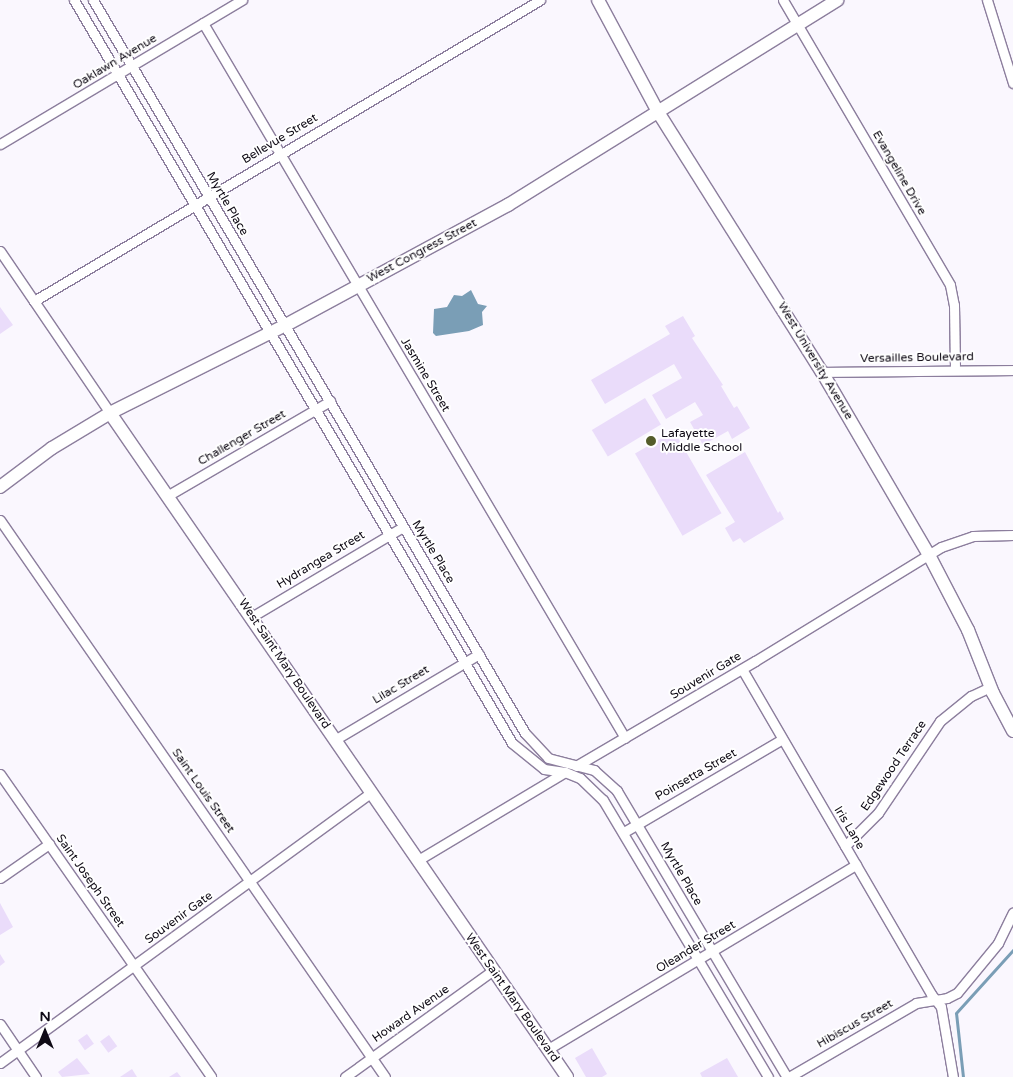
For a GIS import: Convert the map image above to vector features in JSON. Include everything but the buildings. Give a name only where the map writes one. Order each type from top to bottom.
[{"type":"main road","name":"West University Avenue","points":[[598,0],[658,112],[822,372],[929,555],[968,630],[990,687],[1013,731]]},
{"type":"main road","name":"West Congress Street","points":[[0,487],[52,448],[110,413],[284,326],[508,205],[837,0]]},
{"type":"main road","name":"West Saint Mary Boulevard","points":[[110,413],[253,616],[492,971],[567,1077]]},
{"type":"street","points":[[74,0],[518,751],[544,769],[565,772],[595,790],[624,832],[768,1077]]},
{"type":"street","name":"Myrtle Place","points":[[93,0],[531,741],[556,762],[580,764],[594,770],[609,782],[638,824],[788,1077]]},
{"type":"street","name":"Oaklawn Avenue","points":[[0,144],[242,0]]},
{"type":"street","name":"Bellevue Street","points":[[34,301],[540,0]]},
{"type":"street","name":"Evangeline Drive","points":[[783,0],[950,285],[954,305],[955,370]]},
{"type":"street","points":[[986,0],[1013,83]]},
{"type":"street","name":"Jasmine Street","points":[[203,24],[625,738]]},
{"type":"street","name":"West Saint Mary Boulevard","points":[[0,251],[110,413]]},
{"type":"street","name":"Versailles Boulevard","points":[[822,372],[1013,370]]},
{"type":"street","name":"Challenger Street","points":[[167,496],[330,401]]},
{"type":"street","name":"Saint Louis Street","points":[[0,520],[385,1077]]},
{"type":"street","name":"Hydrangea Street","points":[[253,616],[403,527]]},
{"type":"street","name":"Souvenir Gate","points":[[418,860],[742,669],[940,547],[972,536],[1013,535]]},
{"type":"street","name":"Lilac Street","points":[[336,739],[479,654]]},
{"type":"street","name":"Iris Lane","points":[[742,669],[781,740],[943,1011],[953,1077]]},
{"type":"street","name":"Edgewood Terrace","points":[[845,846],[878,813],[940,721],[971,696],[990,687]]},
{"type":"street","name":"Poinsetta Street","points":[[624,832],[781,740]]},
{"type":"street","name":"Saint Joseph Street","points":[[0,774],[211,1077]]},
{"type":"street","name":"Souvenir Gate","points":[[0,1063],[371,792]]},
{"type":"street","points":[[0,878],[49,844]]},
{"type":"street","name":"Oleander Street","points":[[548,1049],[856,866]]},
{"type":"street","name":"Hibiscus Street","points":[[788,1077],[916,1003],[952,996],[976,973],[998,943],[1013,912]]},
{"type":"street","name":"Howard Avenue","points":[[345,1077],[492,971]]},
{"type":"street","points":[[0,1024],[36,1077]]},
{"type":"water","points":[[471,290],[478,304],[487,306],[482,312],[483,325],[469,331],[436,336],[433,333],[434,309],[447,307],[454,295],[462,296]]},
{"type":"waterway","points":[[963,1077],[956,1013],[1013,950]]},
{"type":"place","name":"Lafayette Middle School","points":[[651,441]]}]
